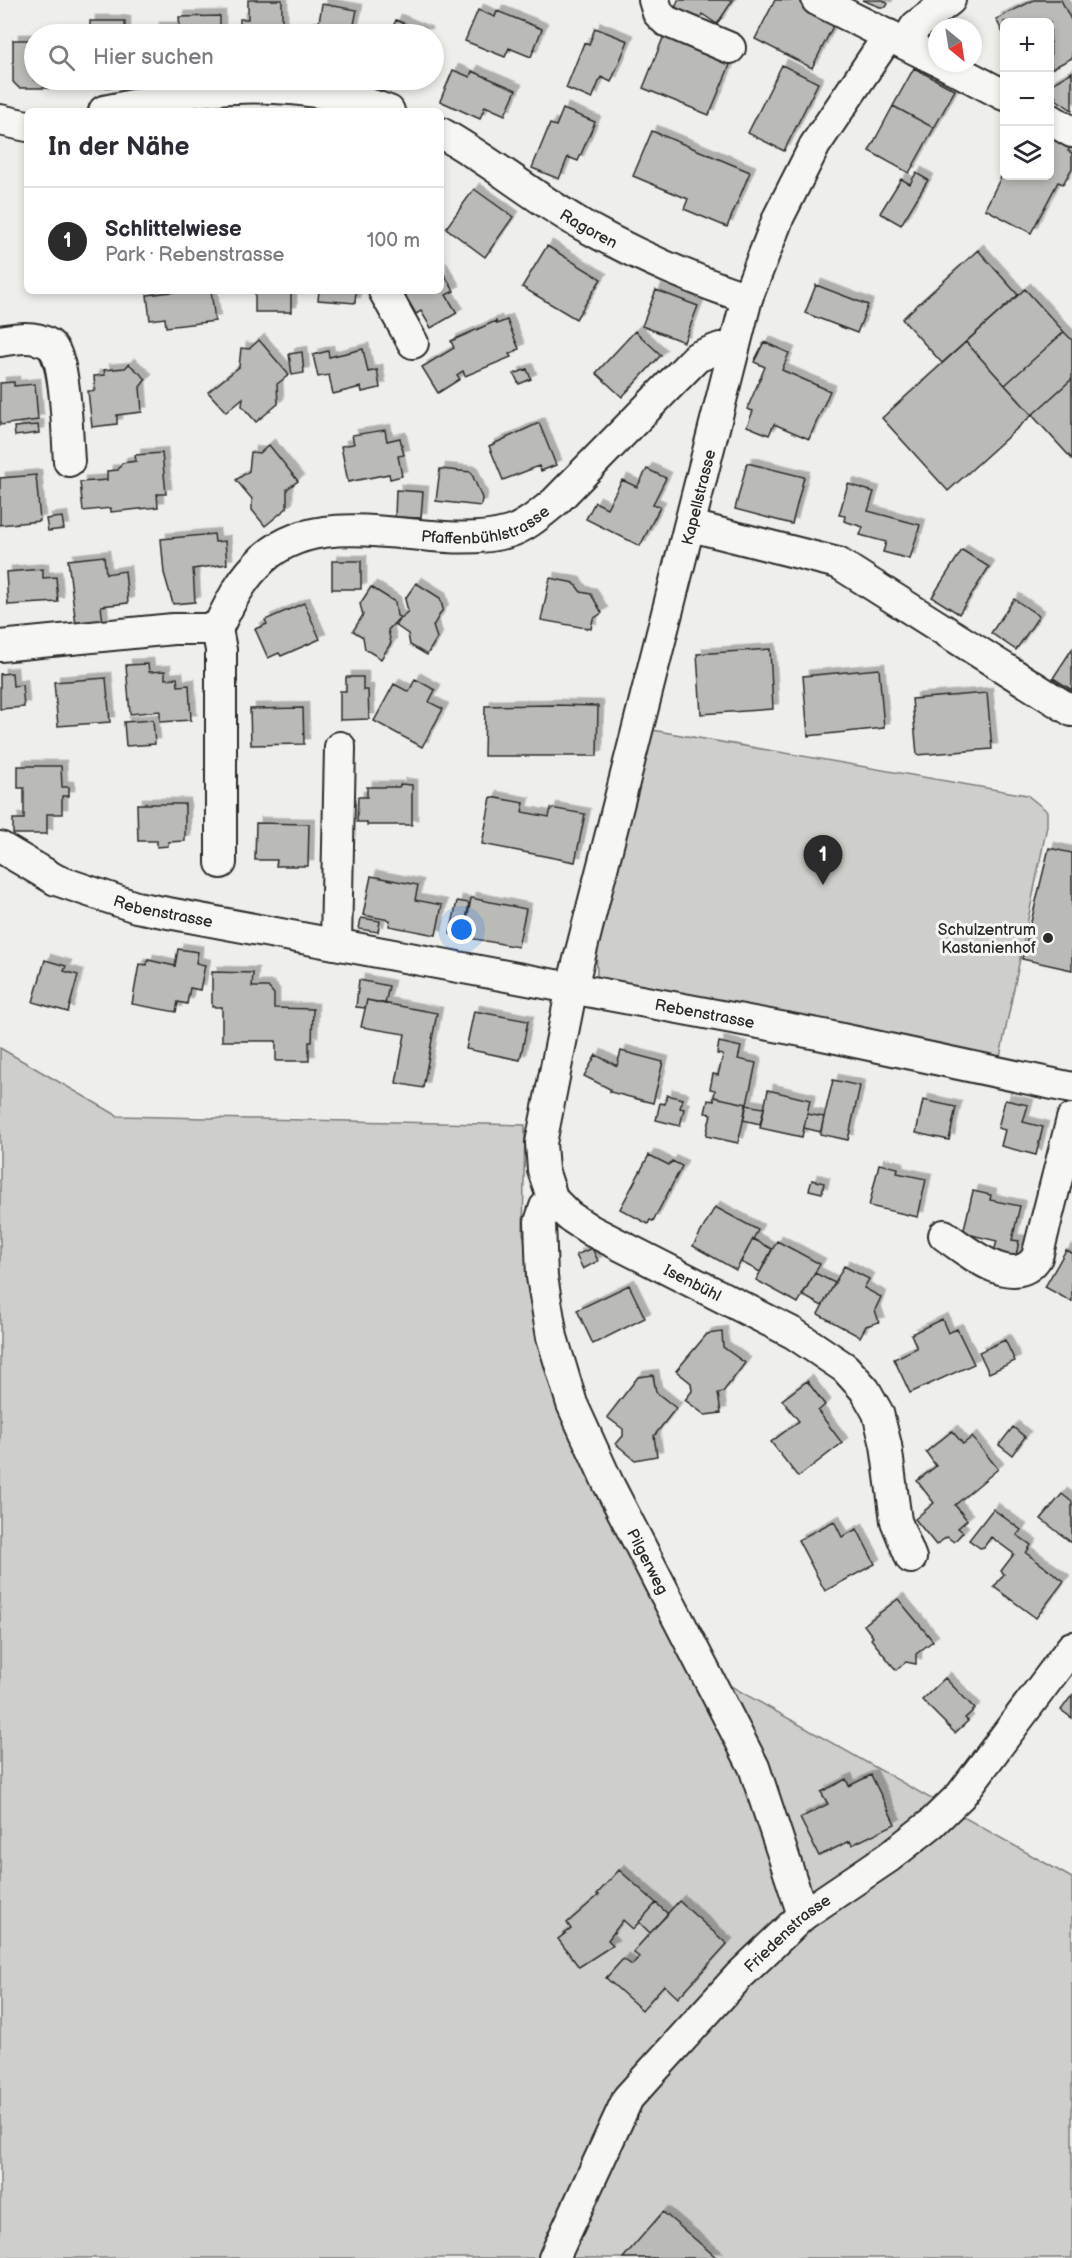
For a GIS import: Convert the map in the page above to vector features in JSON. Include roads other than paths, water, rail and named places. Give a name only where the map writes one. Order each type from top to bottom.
[{"type":"street","points":[[654,0],[658,13],[666,21],[730,48]]},
{"type":"street","points":[[817,0],[928,55]]},
{"type":"street","name":"Kapellstrasse","points":[[572,987],[691,526],[732,350],[747,298],[779,216],[815,145],[897,39],[950,0]]},
{"type":"street","points":[[960,72],[1000,92]]},
{"type":"street","points":[[118,108],[199,91],[215,90]]},
{"type":"street","points":[[283,90],[319,92],[365,102],[381,108]]},
{"type":"street","points":[[0,120],[24,125]]},
{"type":"street","points":[[1054,121],[1072,132]]},
{"type":"street","name":"Ragoren","points":[[444,136],[497,167],[582,224],[622,246],[702,282],[747,298]]},
{"type":"street","points":[[386,294],[413,343]]},
{"type":"street","points":[[0,341],[34,337],[52,346],[60,361],[69,462]]},
{"type":"street","name":"Pfaffenbühlstrasse","points":[[217,629],[237,589],[256,565],[278,548],[309,534],[344,531],[482,537],[511,532],[531,521],[555,502],[697,357],[720,348],[732,350]]},
{"type":"street","points":[[691,526],[838,563],[1072,711]]},
{"type":"street","points":[[0,646],[173,629],[217,629],[221,650],[221,863]]},
{"type":"street","points":[[336,944],[340,747]]},
{"type":"street","name":"Rebenstrasse","points":[[0,847],[57,880],[136,907],[823,1035],[1072,1088]]},
{"type":"street","name":"Isenbühl","points":[[572,987],[541,1143],[543,1170],[553,1200],[569,1216],[592,1231],[793,1334],[845,1368],[865,1390],[878,1413],[886,1445],[896,1521],[911,1558]]},
{"type":"street","points":[[944,1236],[973,1256],[1006,1271],[1019,1272],[1031,1267],[1037,1257],[1072,1119]]},
{"type":"street","name":"Pilgerweg","points":[[553,1200],[545,1207],[540,1222],[542,1277],[552,1337],[573,1404],[608,1484],[754,1767],[803,1915]]},
{"type":"street","name":"Friedenstrasse","points":[[554,2258],[628,2098],[739,1976],[803,1915],[889,1857],[932,1824],[962,1795],[1072,1647]]},
{"type":"place","name":"Schlittelwiese","points":[[823,885]]},
{"type":"place","name":"Schulzentrum Kastanienhof","points":[[1048,938]]}]
